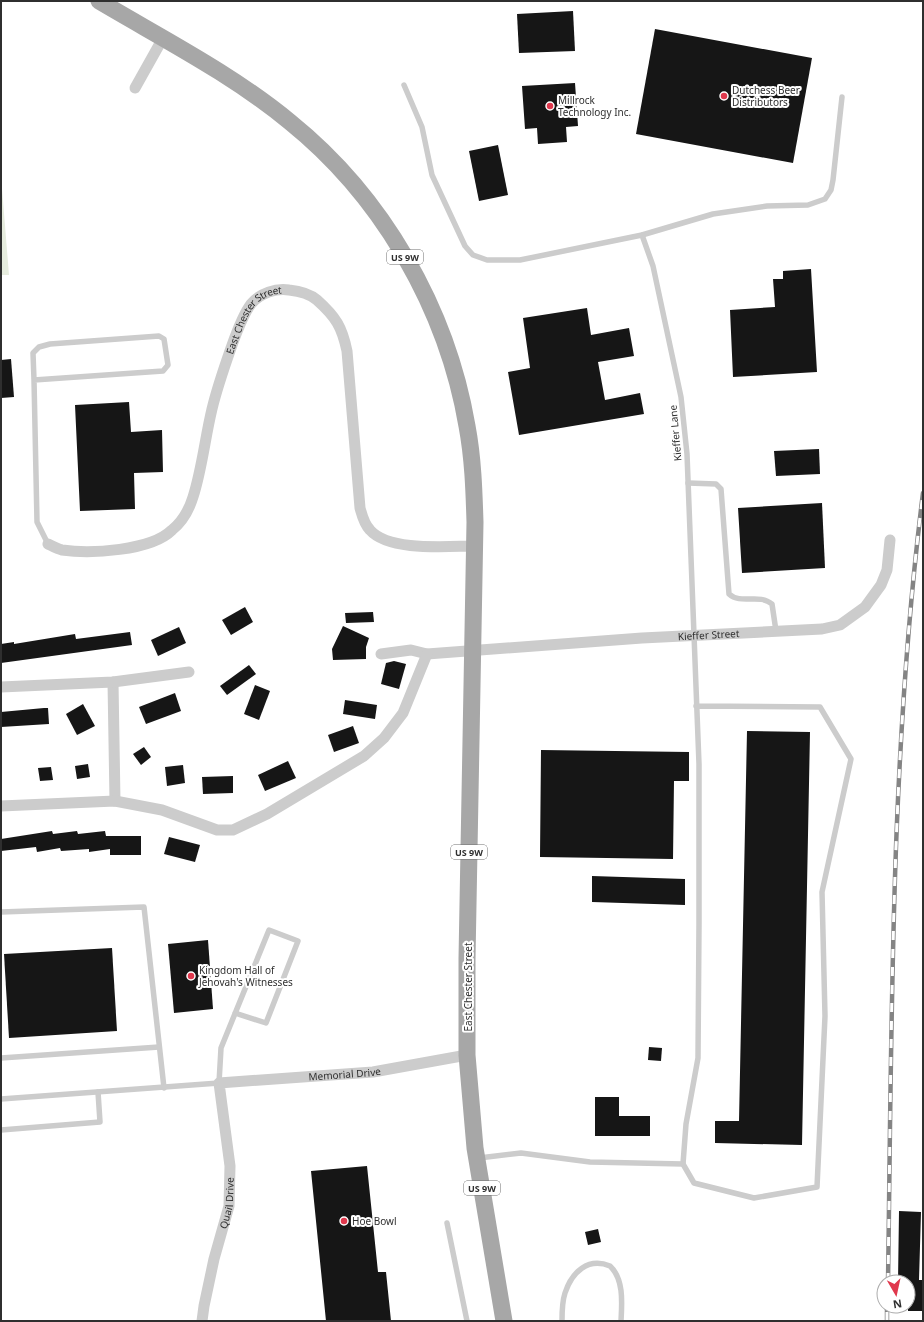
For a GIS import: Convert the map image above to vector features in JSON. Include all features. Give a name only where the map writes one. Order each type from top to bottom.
[{"type":"main road","name":"US 9W","points":[[99,1],[163,38],[267,104],[310,139],[367,200],[399,248],[427,299],[438,325],[459,389],[472,457],[475,546],[474,650]]},
{"type":"main road","name":"East Chester Street","points":[[474,650],[467,959],[468,1055],[477,1159],[504,1321]]},
{"type":"street","points":[[135,88],[163,38]]},
{"type":"street","name":"East Chester Street","points":[[48,544],[61,550],[136,547],[157,541],[172,531],[186,514],[193,498],[212,408],[221,376],[238,330],[251,305],[256,299],[268,292],[284,289],[299,291],[315,299],[334,316],[344,336],[347,351],[360,508],[365,523],[370,531],[391,542],[426,546],[475,546]]},
{"type":"street","name":"Kieffer Street","points":[[381,654],[410,650],[426,654],[693,635],[822,629],[840,625],[865,607],[882,585],[887,570],[890,540]]},
{"type":"street","points":[[1,806],[115,801],[162,810],[217,830],[233,830],[267,814],[364,756],[384,738],[403,713],[426,654]]},
{"type":"street","points":[[1,687],[113,682],[189,672]]},
{"type":"street","points":[[113,682],[115,801]]},
{"type":"street","name":"Memorial Drive","points":[[220,1083],[373,1072],[468,1055]]},
{"type":"street","name":"Quail Drive","points":[[202,1321],[213,1266],[229,1206],[230,1166],[220,1083]]},
{"type":"lane","points":[[404,85],[422,127],[432,175],[465,246],[473,255],[488,260],[520,260],[642,235],[712,214],[766,206],[808,205],[825,199],[831,190],[833,180],[842,97]]},
{"type":"lane","name":"Kieffer Lane","points":[[642,235],[653,266],[681,397],[684,416],[688,483],[699,764],[698,1058],[686,1124],[683,1164]]},
{"type":"lane","points":[[34,380],[163,371],[168,365],[164,339],[159,336],[45,346],[39,347],[33,353],[38,522],[48,544]]},
{"type":"lane","points":[[688,483],[716,484],[721,489],[728,594],[735,599],[766,599],[772,604],[776,631]]},
{"type":"lane","points":[[477,1159],[521,1153],[590,1162],[683,1164],[694,1183],[754,1198],[817,1188],[825,1016],[822,892],[851,759],[820,707],[696,706]]},
{"type":"lane","points":[[1,912],[144,906],[164,1088]]},
{"type":"lane","points":[[1,1099],[220,1083],[221,1048],[235,1013],[269,930],[298,940],[266,1023],[235,1013]]},
{"type":"lane","points":[[1,1058],[159,1047]]},
{"type":"lane","points":[[1,1130],[100,1122],[98,1092]]},
{"type":"lane","points":[[447,1223],[467,1321]]},
{"type":"lane","points":[[562,1321],[562,1303],[570,1282],[586,1265],[593,1262],[610,1266],[619,1280],[622,1301],[621,1321]]},
{"type":"shaded area","points":[[1,176],[9,275],[1,275]]},
{"type":"building","points":[[573,11],[575,51],[519,53],[517,14]]},
{"type":"building","name":"Dutchess Beer Distributors","points":[[655,29],[812,58],[793,163],[636,134]]},
{"type":"building","name":"Millrock Technology Inc.","points":[[575,83],[578,126],[566,127],[567,142],[538,144],[537,128],[525,129],[522,86]]},
{"type":"building","points":[[498,145],[508,195],[479,201],[469,151]]},
{"type":"building","points":[[811,269],[817,372],[733,377],[730,310],[775,307],[773,279],[783,279],[783,271]]},
{"type":"building","points":[[587,308],[591,335],[629,328],[634,356],[598,362],[605,400],[640,393],[644,414],[519,435],[508,372],[530,368],[523,318]]},
{"type":"building","points":[[11,359],[14,397],[1,398],[1,360]]},
{"type":"building","points":[[129,402],[131,432],[162,430],[163,472],[134,473],[135,509],[80,511],[75,405]]},
{"type":"building","points":[[819,449],[820,474],[776,476],[774,451]]},
{"type":"building","points":[[822,503],[825,568],[742,573],[738,508]]},
{"type":"building","points":[[245,607],[253,622],[231,635],[222,620]]},
{"type":"building","points":[[373,612],[374,622],[346,623],[345,613]]},
{"type":"building","points":[[343,626],[369,638],[366,647],[366,659],[333,660],[332,649]]},
{"type":"building","points":[[179,627],[186,643],[158,656],[151,640]]},
{"type":"building","points":[[130,632],[132,645],[1,663],[1,644],[14,642],[14,644],[75,634],[76,639]]},
{"type":"building","points":[[394,661],[406,664],[399,689],[381,684],[386,663]]},
{"type":"building","points":[[249,665],[256,674],[227,695],[220,686]]},
{"type":"building","points":[[255,685],[270,691],[259,720],[244,714]]},
{"type":"building","points":[[175,693],[181,711],[146,724],[139,707]]},
{"type":"building","points":[[345,700],[377,705],[375,719],[343,714]]},
{"type":"building","points":[[83,704],[95,726],[77,735],[66,714]]},
{"type":"building","points":[[48,708],[49,724],[1,727],[1,712]]},
{"type":"building","points":[[353,726],[359,743],[334,752],[328,735]]},
{"type":"building","points":[[747,731],[810,732],[802,1145],[715,1143],[715,1121],[739,1121]]},
{"type":"building","points":[[144,747],[151,757],[141,765],[133,754]]},
{"type":"building","points":[[541,750],[689,752],[689,781],[674,781],[673,859],[540,857]]},
{"type":"building","points":[[288,761],[296,778],[265,791],[258,775]]},
{"type":"building","points":[[88,764],[90,777],[77,779],[75,766]]},
{"type":"building","points":[[183,765],[185,783],[167,786],[165,767]]},
{"type":"building","points":[[51,767],[53,780],[40,781],[38,768]]},
{"type":"building","points":[[233,776],[233,793],[203,794],[202,777]]},
{"type":"building","points":[[52,831],[53,834],[77,831],[78,834],[105,831],[106,836],[141,836],[141,855],[110,855],[110,849],[89,852],[89,849],[61,851],[60,848],[37,852],[36,847],[1,851],[1,839]]},
{"type":"building","points":[[169,837],[200,845],[195,862],[164,854]]},
{"type":"building","points":[[592,876],[685,879],[685,905],[592,902]]},
{"type":"building","name":"Kingdom Hall of Jehovah's Witnesses","points":[[208,940],[213,1009],[174,1013],[168,944]]},
{"type":"building","points":[[112,948],[117,1031],[9,1038],[4,954]]},
{"type":"building","points":[[649,1047],[662,1048],[661,1061],[648,1060]]},
{"type":"building","points":[[595,1097],[619,1097],[619,1116],[650,1116],[650,1136],[595,1136]]},
{"type":"building","name":"Hoe Bowl","points":[[367,1166],[378,1272],[386,1272],[391,1321],[326,1321],[311,1171]]},
{"type":"building","points":[[899,1211],[921,1212],[919,1280],[923,1280],[923,1311],[916,1311],[916,1274],[898,1274]]},
{"type":"building","points":[[598,1229],[601,1242],[588,1245],[585,1232]]},
{"type":"railway","points":[[888,1274],[892,986],[898,788],[912,591],[923,493]]},
{"type":"railway","points":[[887,1314],[887,1321]]},
{"type":"place","name":"Dutchess Beer Distributors","points":[[724,96]]},
{"type":"place","name":"Millrock Technology Inc.","points":[[550,106]]},
{"type":"place","name":"Kingdom Hall of Jehovah's Witnesses","points":[[191,976]]},
{"type":"place","name":"Hoe Bowl","points":[[344,1221]]}]
